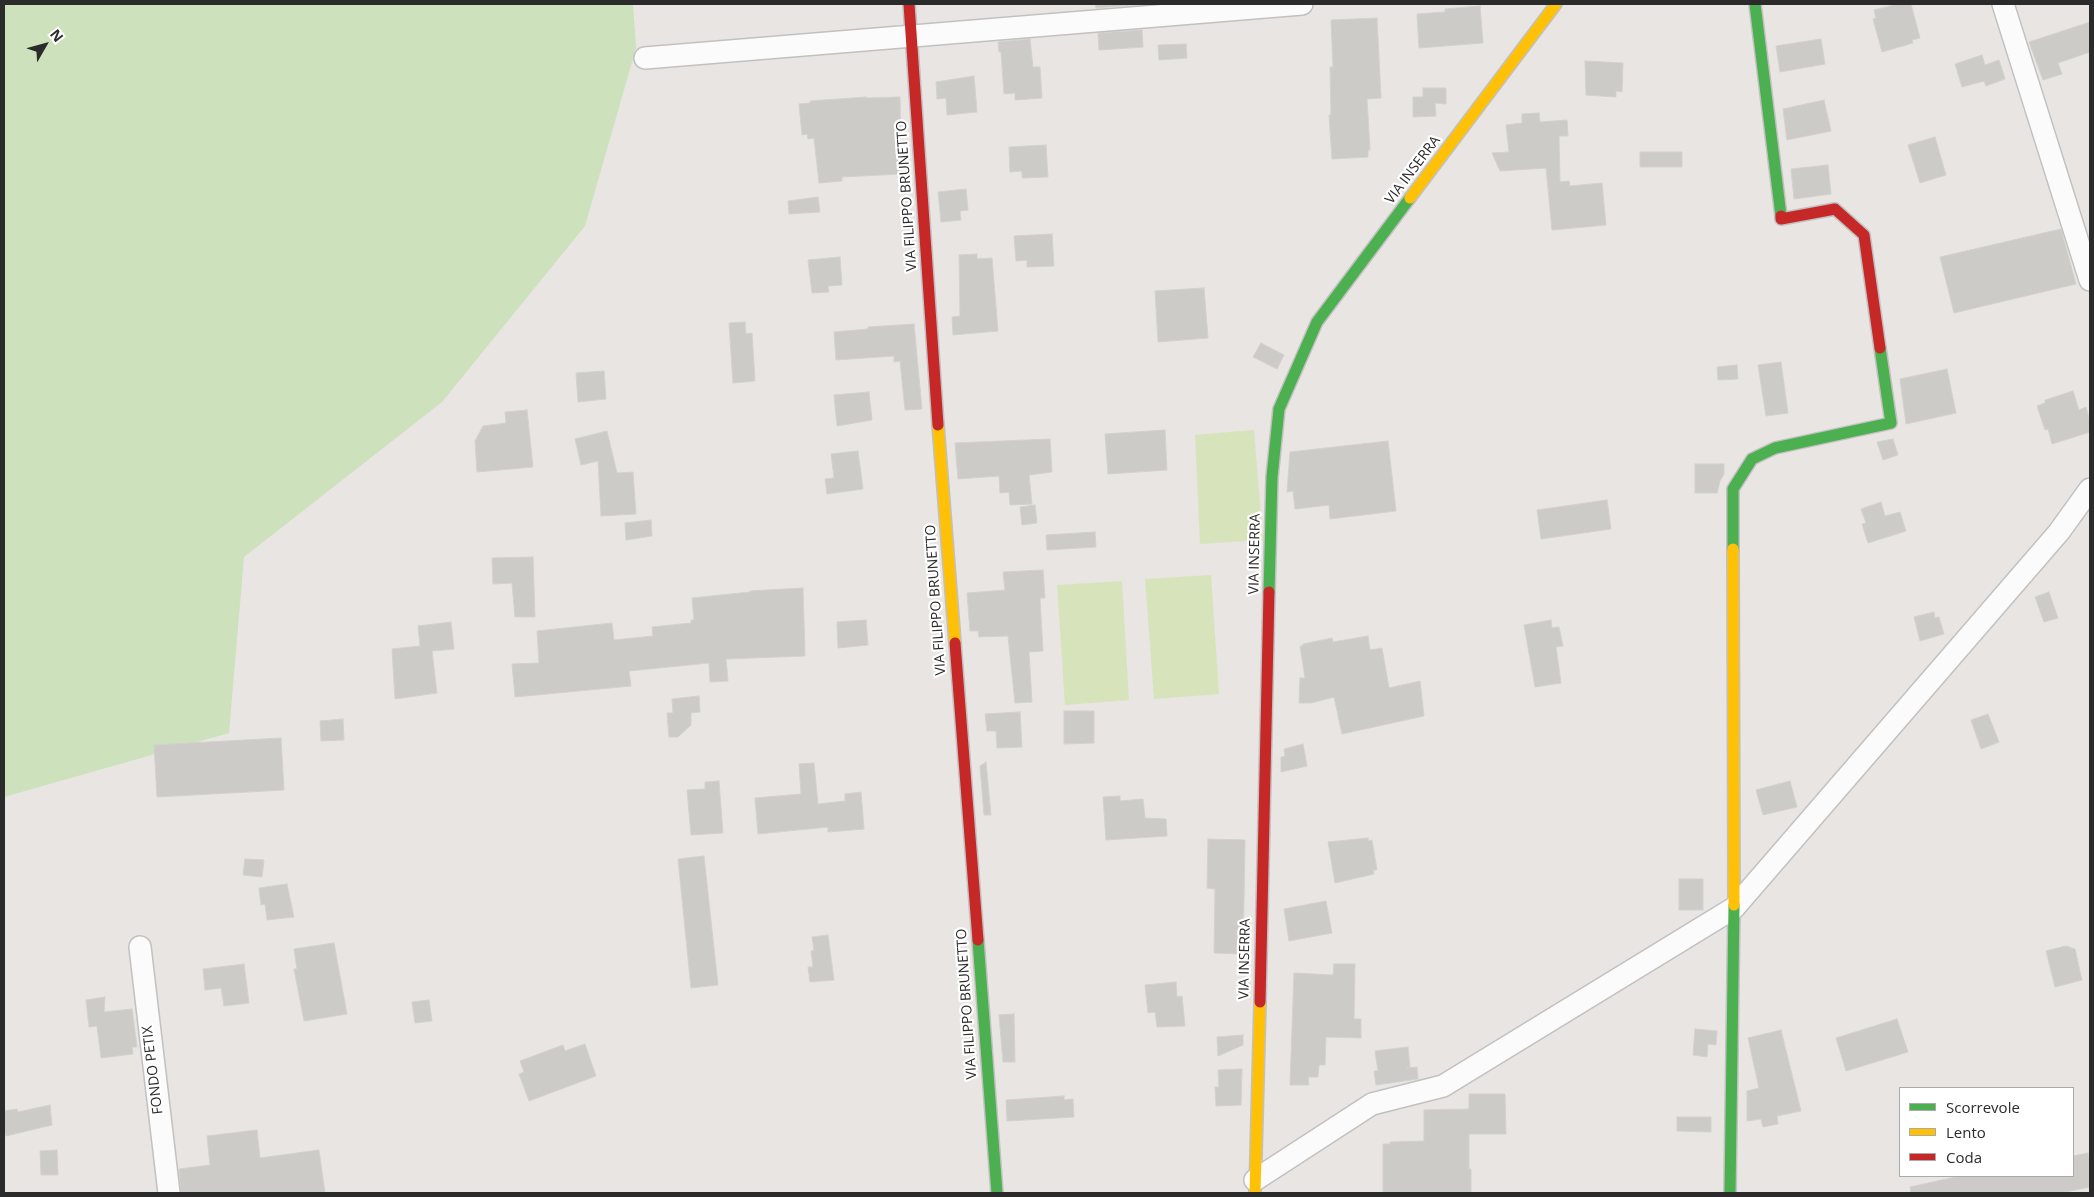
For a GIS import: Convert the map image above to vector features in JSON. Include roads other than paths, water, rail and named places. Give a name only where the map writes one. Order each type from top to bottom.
[{"type":"street","name":"VIA FILIPPO BRUNETTO","points":[[909,4],[943,490],[997,1193]]},
{"type":"street","points":[[645,58],[1302,4]]},
{"type":"street","name":"VIA INSERRA","points":[[1255,1187],[1272,477],[1280,408],[1317,322],[1556,4]]},
{"type":"street","points":[[1730,1193],[1734,908],[1733,489],[1752,459],[1775,448],[1891,423],[1864,235],[1835,209],[1781,219],[1755,4]]},
{"type":"street","points":[[2003,4],[2090,280]]},
{"type":"street","points":[[1255,1187],[1372,1104],[1443,1086],[1734,908],[2059,532],[2090,489]]},
{"type":"street","name":"FONDO PETIX","points":[[140,947],[169,1193]]}]
